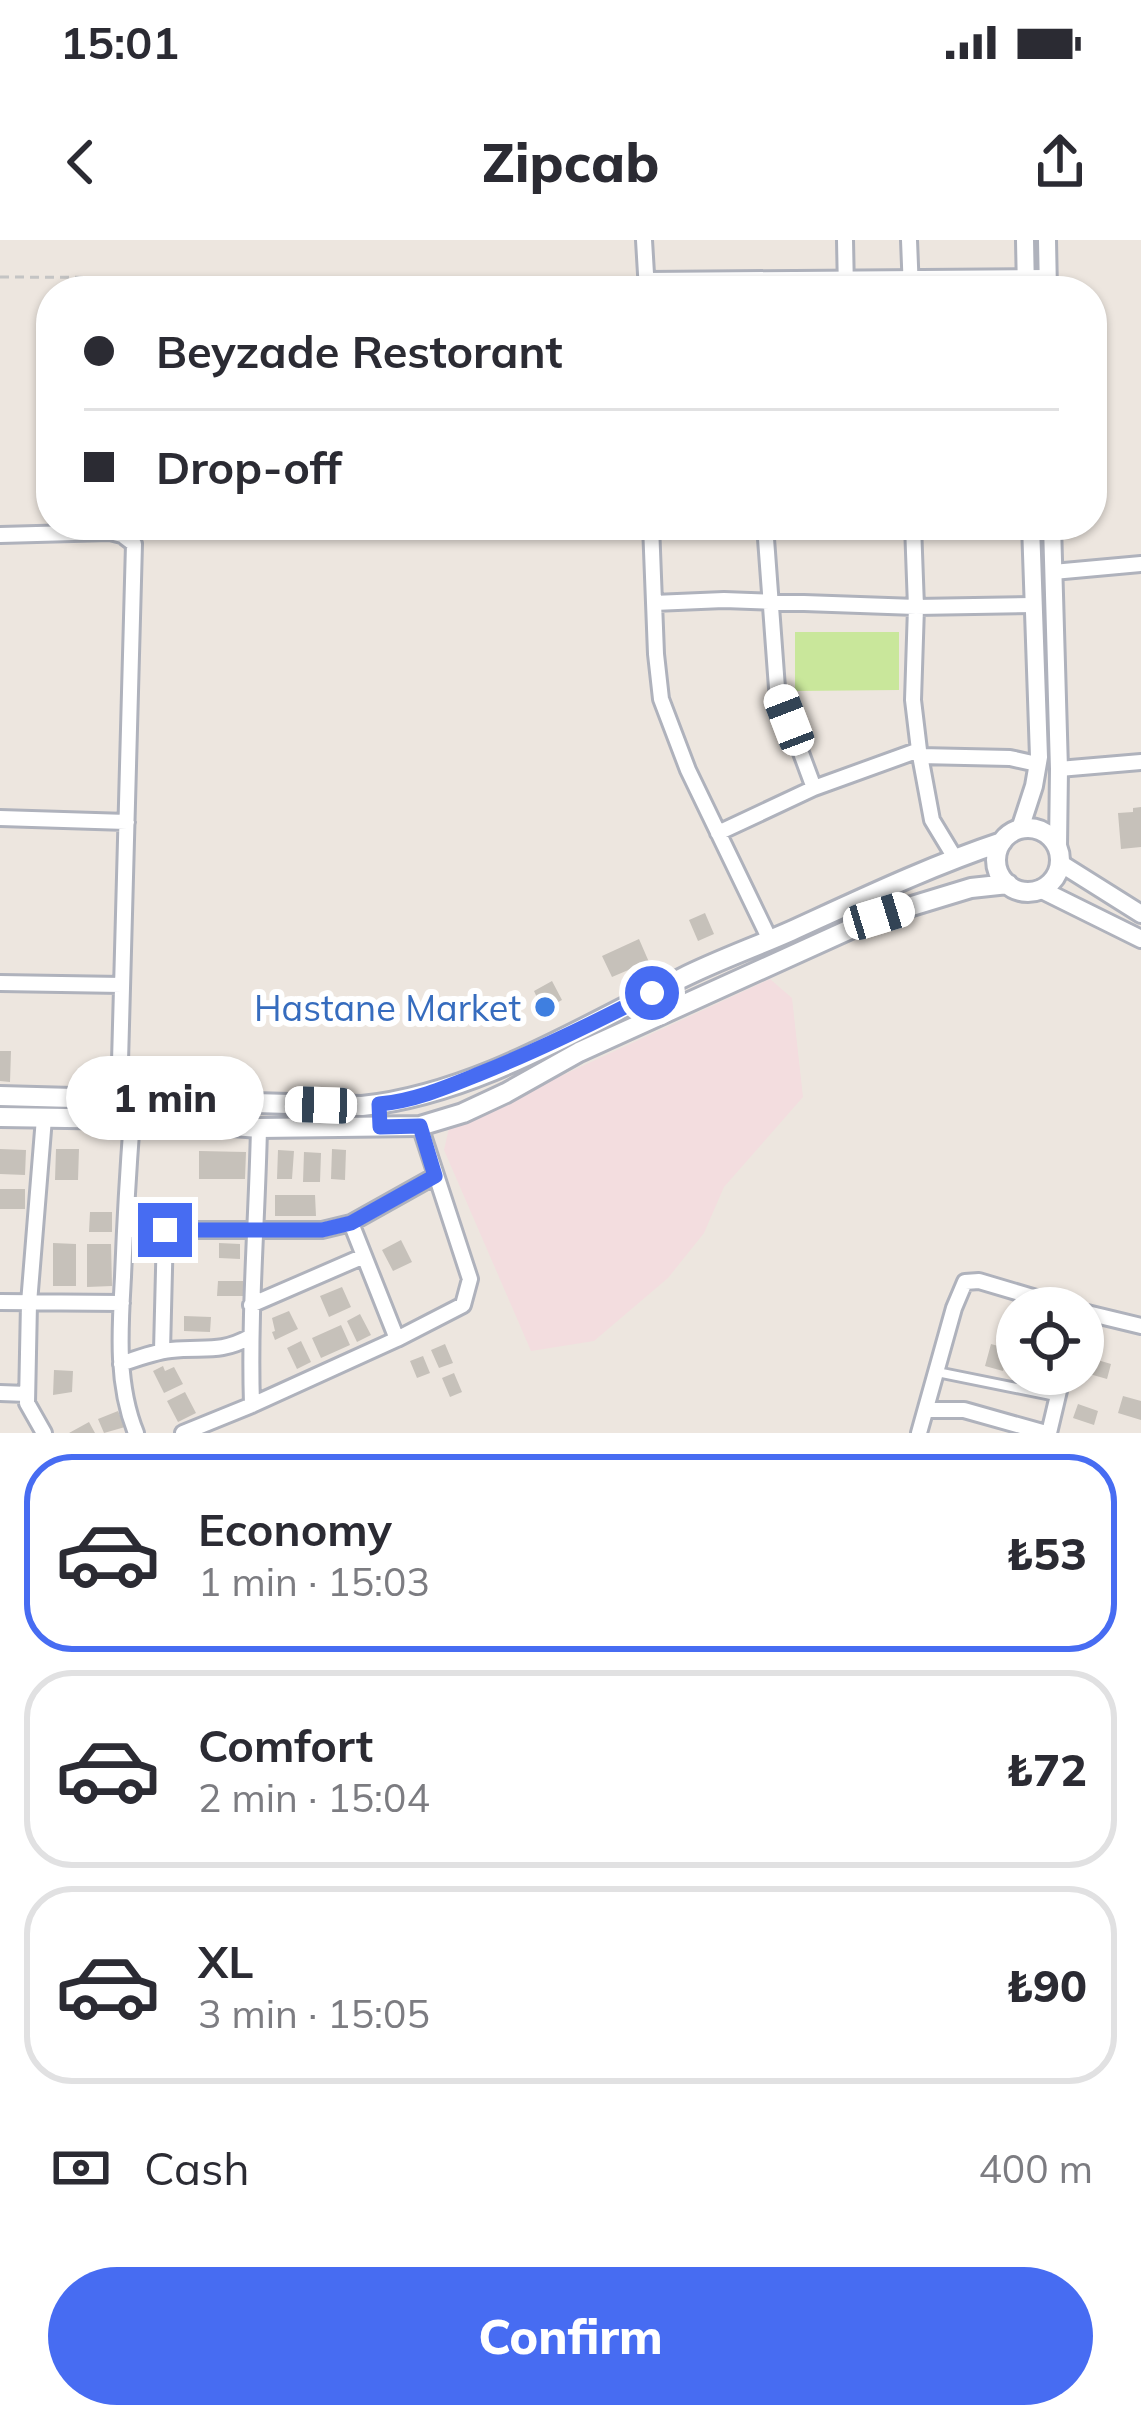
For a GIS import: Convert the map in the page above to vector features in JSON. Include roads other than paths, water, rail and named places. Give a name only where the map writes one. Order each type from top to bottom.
[{"type":"main road","points":[[0,1096],[362,1106],[396,1102],[550,1046],[686,976],[1002,842],[1020,829],[1042,831],[1059,855],[1055,877],[1040,889],[1022,891],[1008,884],[971,888],[879,916],[579,1052],[463,1113],[420,1126],[259,1129],[132,1119],[0,1117]]},
{"type":"main road","points":[[1002,842],[997,864],[1008,884]]},
{"type":"main road","points":[[379,1104],[380,1127]]},
{"type":"street","points":[[644,240],[646,276]]},
{"type":"street","points":[[845,240],[846,276]]},
{"type":"street","points":[[909,240],[911,276]]},
{"type":"street","points":[[1025,240],[1026,276]]},
{"type":"street","points":[[1047,240],[1048,276]]},
{"type":"street","points":[[0,535],[36,534]]},
{"type":"street","points":[[119,1099],[134,544],[129,540]]},
{"type":"street","points":[[652,540],[662,699],[688,770],[770,940]]},
{"type":"street","points":[[765,540],[777,688],[814,788]]},
{"type":"street","points":[[914,540],[913,700],[919,753],[932,820],[955,859]]},
{"type":"street","points":[[1020,829],[1037,764],[1032,540]]},
{"type":"street","points":[[1052,540],[1059,855],[1141,914]]},
{"type":"street","points":[[1053,572],[1141,564]]},
{"type":"street","points":[[654,602],[916,607],[1034,604]]},
{"type":"street","points":[[718,832],[814,788],[919,753],[1037,764]]},
{"type":"street","points":[[1059,770],[1141,762]]},
{"type":"street","points":[[0,818],[127,822]]},
{"type":"street","points":[[1040,889],[1141,939]]},
{"type":"street","points":[[0,983],[122,985]]},
{"type":"street","points":[[44,1118],[27,1394],[44,1433]]},
{"type":"street","points":[[132,1119],[121,1364],[136,1433]]},
{"type":"street","points":[[182,1433],[397,1340],[463,1305],[470,1280],[420,1126]]},
{"type":"street","points":[[252,1406],[250,1337],[259,1129]]},
{"type":"street","points":[[124,1229],[322,1230],[351,1223],[435,1176]]},
{"type":"street","points":[[351,1223],[397,1340]]},
{"type":"street","points":[[162,1351],[165,1230]]},
{"type":"street","points":[[251,1306],[364,1256]]},
{"type":"street","points":[[919,1433],[965,1282],[999,1287]]},
{"type":"street","points":[[0,1302],[122,1303]]},
{"type":"street","points":[[1104,1317],[1141,1326]]},
{"type":"street","points":[[121,1364],[162,1351],[228,1348],[250,1337]]},
{"type":"street","points":[[0,1393],[27,1394]]},
{"type":"street","points":[[926,1410],[964,1410],[1047,1433],[1058,1397]]},
{"type":"lane","points":[[937,1372],[1058,1397]]},
{"type":"place","name":"Hastane Market","points":[[545,1007]]}]
